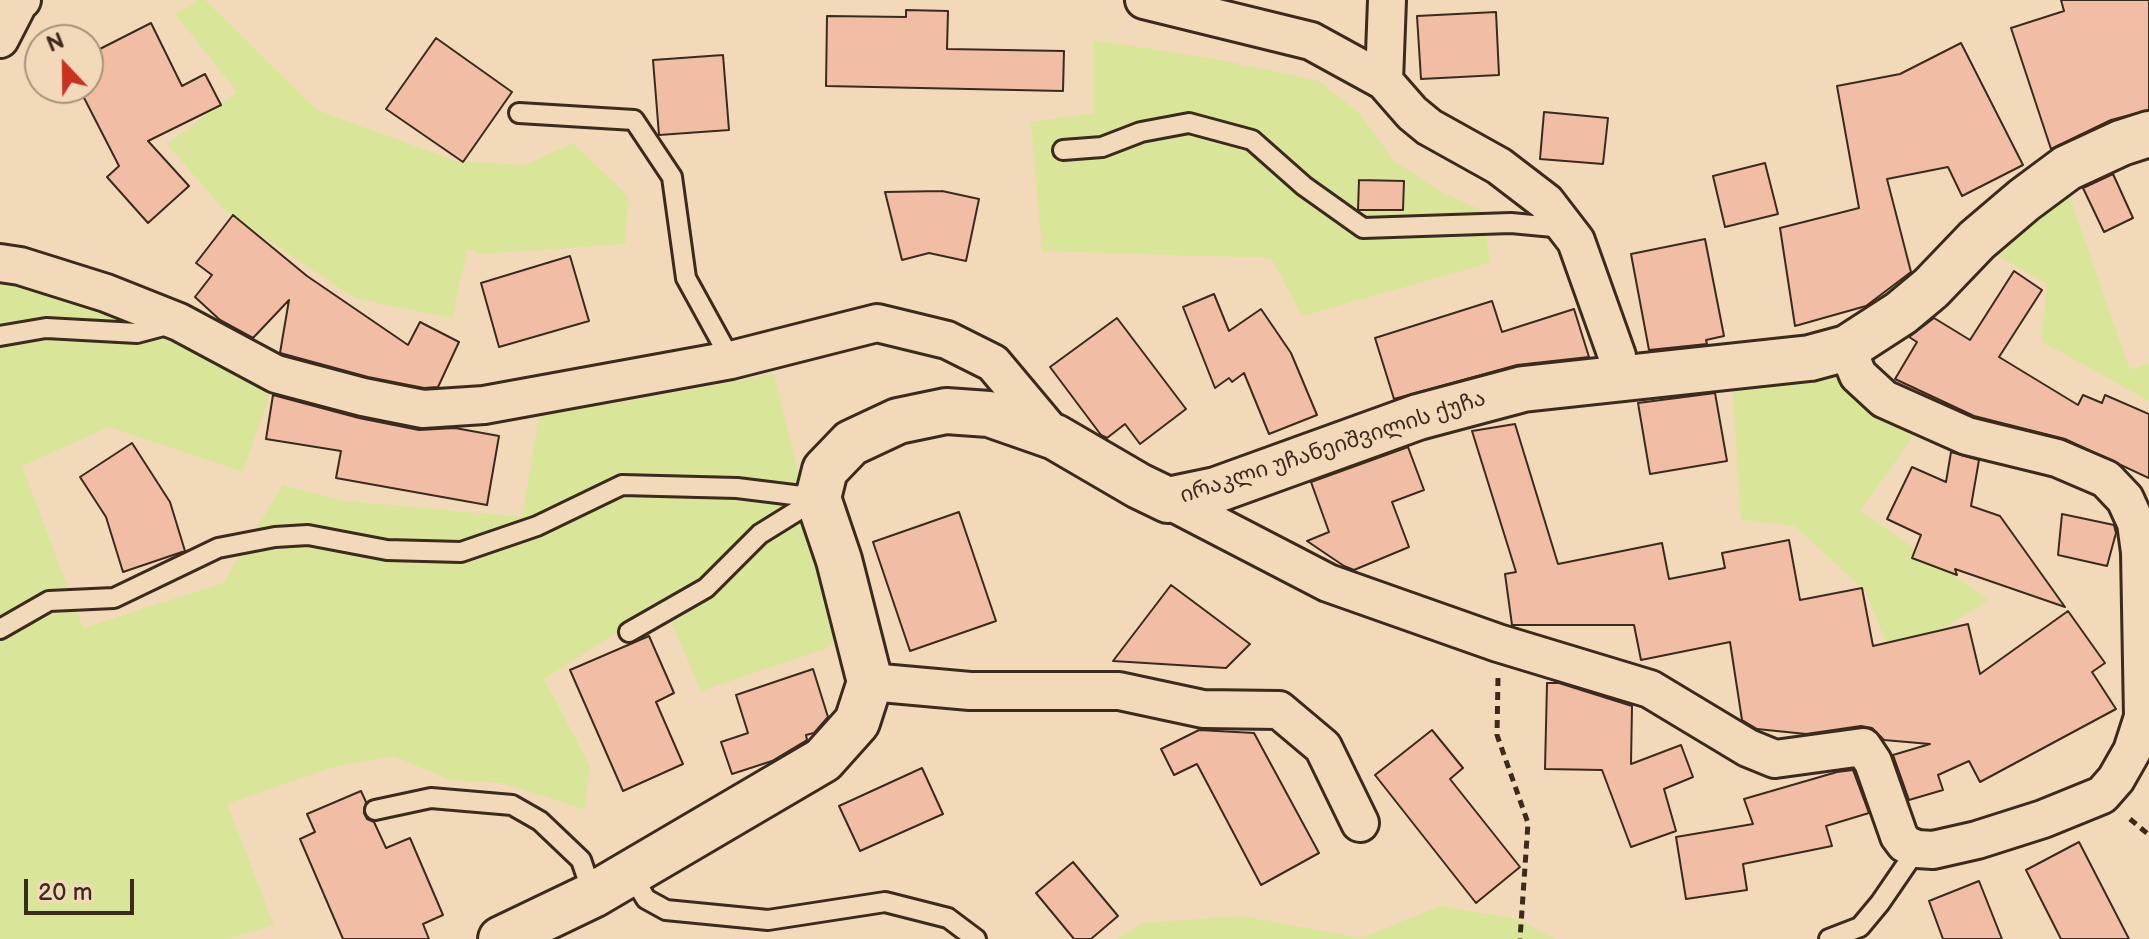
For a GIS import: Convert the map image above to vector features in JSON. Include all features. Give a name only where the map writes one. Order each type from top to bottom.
[{"type":"street","points":[[0,39],[22,0]]},
{"type":"street","points":[[1144,0],[1311,41],[1384,81],[1429,127],[1499,166],[1546,202],[1576,241],[1617,356],[1617,378]]},
{"type":"street","points":[[1384,81],[1387,0]]},
{"type":"street","name":"ირაკლი უჩანეიშვილის ქუჩა","points":[[818,498],[825,470],[851,443],[898,421],[946,411],[989,414],[1055,437],[1168,500],[1216,490],[1418,417],[1523,389],[1810,358],[1847,348],[1901,313],[1931,288],[1977,240],[2067,168],[2121,143],[2149,134]]},
{"type":"street","points":[[0,263],[20,266],[106,293],[179,322],[276,374],[423,409],[484,405],[731,360],[877,323],[947,340],[993,363],[1055,437]]},
{"type":"street","points":[[1168,500],[1328,583],[1498,643],[1650,689],[1748,748],[1775,759],[1863,747],[1873,762],[1899,836],[1905,844],[1917,849],[1933,850],[2043,819],[2102,795],[2116,779],[2132,751],[2143,717],[2140,552],[2136,523],[2125,499],[2106,479],[2057,458],[1967,436],[1884,399],[1858,375],[1847,348]]},
{"type":"street","points":[[501,939],[593,895],[823,760],[857,722],[870,682],[839,560],[818,498]]},
{"type":"street","points":[[870,682],[970,691],[1119,691],[1203,709],[1279,710],[1323,747],[1360,823]]},
{"type":"lane","points":[[519,113],[634,120],[672,177],[686,278],[731,360]]},
{"type":"lane","points":[[1063,150],[1102,147],[1141,132],[1189,123],[1252,140],[1304,186],[1363,228],[1511,223],[1567,228]]},
{"type":"lane","points":[[0,336],[46,328],[137,333],[179,322]]},
{"type":"lane","points":[[0,629],[49,601],[114,598],[218,548],[275,537],[308,535],[387,550],[461,552],[537,526],[622,485],[737,488],[818,498]]},
{"type":"lane","points":[[629,632],[706,588],[760,534],[818,498]]},
{"type":"lane","points":[[375,810],[431,798],[512,805],[540,821],[581,860],[593,895]]},
{"type":"lane","points":[[1829,939],[1860,927],[1917,849]]},
{"type":"lane","points":[[630,872],[646,899],[666,910],[768,920],[885,902],[948,918],[976,939]]},
{"type":"path","points":[[1498,643],[1497,735],[1528,823],[1520,939]]},
{"type":"green space","points":[[198,0],[205,0],[317,110],[456,161],[525,165],[573,143],[628,196],[625,244],[481,254],[467,249],[452,318],[356,299],[225,211],[167,144],[237,92],[175,14]]},
{"type":"green space","points":[[1094,40],[1221,60],[1319,81],[1359,113],[1395,162],[1446,194],[1483,211],[1490,263],[1302,316],[1271,258],[1042,251],[1031,122],[1094,113]]},
{"type":"green space","points":[[2064,180],[2130,370],[2149,363],[2149,401],[2041,341],[2047,284],[1979,245]]},
{"type":"green space","points":[[0,272],[278,371],[243,472],[109,427],[22,466],[83,628],[223,583],[283,485],[347,501],[522,517],[540,412],[618,403],[774,374],[811,523],[843,632],[827,648],[701,691],[663,603],[544,679],[590,766],[584,809],[502,783],[451,780],[393,756],[330,768],[227,804],[274,925],[227,939],[0,939]]},
{"type":"green space","points":[[1824,370],[1850,380],[1880,409],[1915,434],[1860,511],[1990,600],[1930,636],[1886,642],[1865,591],[1795,526],[1741,520],[1732,379]]},
{"type":"green space","points":[[1440,906],[1518,919],[1555,939],[1117,939],[1141,923],[1242,916],[1361,938]]},
{"type":"building","points":[[2061,0],[2149,0],[2149,110],[2111,120],[2051,149],[2011,28],[2064,11]]},
{"type":"building","points":[[906,10],[948,11],[947,49],[1064,51],[1063,91],[826,86],[827,16],[906,17]]},
{"type":"building","points":[[1496,12],[1499,75],[1421,79],[1417,16]]},
{"type":"building","points":[[151,23],[182,86],[205,74],[221,105],[148,141],[189,186],[148,223],[107,177],[119,166],[87,104],[104,104],[104,47]]},
{"type":"building","points":[[436,38],[512,92],[463,162],[386,109]]},
{"type":"building","points":[[1961,43],[2023,165],[1962,196],[1948,167],[1887,179],[1911,272],[1866,306],[1795,326],[1780,228],[1859,208],[1837,86],[1900,74]]},
{"type":"building","points":[[723,55],[729,130],[659,135],[653,60]]},
{"type":"building","points":[[1544,112],[1608,118],[1603,164],[1540,159]]},
{"type":"building","points":[[1765,163],[1778,214],[1725,227],[1713,176]]},
{"type":"building","points":[[2113,174],[2133,218],[2104,232],[2083,188]]},
{"type":"building","points":[[1359,180],[1404,181],[1403,210],[1358,210]]},
{"type":"building","points":[[942,191],[979,199],[966,261],[929,253],[902,260],[885,192]]},
{"type":"building","points":[[233,215],[307,276],[408,345],[420,322],[459,342],[438,387],[424,388],[368,377],[280,353],[289,300],[253,338],[220,320],[195,297],[212,275],[196,263]]},
{"type":"building","points":[[1705,239],[1724,336],[1706,340],[1707,344],[1649,350],[1631,254]]},
{"type":"building","points":[[570,256],[589,321],[499,347],[481,283]]},
{"type":"building","points":[[2014,271],[2042,290],[1999,357],[2078,405],[2083,395],[2102,403],[2105,395],[2149,414],[2149,478],[2065,439],[1974,416],[1895,379],[1917,342],[1909,337],[1934,318],[1970,340]]},
{"type":"building","points":[[1214,294],[1229,331],[1261,309],[1291,353],[1317,415],[1269,434],[1244,373],[1232,382],[1229,378],[1215,388],[1183,307]]},
{"type":"building","points":[[1492,301],[1502,332],[1574,309],[1589,357],[1517,365],[1394,399],[1375,338]]},
{"type":"building","points":[[1117,318],[1186,409],[1140,444],[1125,424],[1107,438],[1101,435],[1050,367]]},
{"type":"building","points":[[1715,393],[1727,461],[1650,474],[1638,403]]},
{"type":"building","points":[[273,395],[419,430],[455,428],[499,436],[487,505],[336,478],[341,451],[266,439]]},
{"type":"building","points":[[1515,424],[1558,564],[1662,543],[1669,579],[1725,568],[1722,553],[1789,540],[1800,600],[1862,588],[1873,646],[1968,624],[1980,674],[2068,611],[2105,663],[2092,672],[2116,709],[1980,782],[1969,761],[1938,775],[1943,790],[1909,800],[1893,755],[1930,744],[1884,740],[1872,728],[1861,726],[1806,734],[1757,729],[1742,720],[1730,642],[1641,660],[1634,625],[1512,625],[1505,574],[1516,572],[1472,431]]},
{"type":"building","points":[[132,443],[170,502],[185,551],[123,572],[106,517],[80,477]]},
{"type":"building","points":[[1408,447],[1424,490],[1392,502],[1409,547],[1354,570],[1307,541],[1329,532],[1311,482]]},
{"type":"building","points":[[1951,452],[1979,460],[1971,506],[2000,516],[2065,607],[1955,569],[1957,575],[1912,558],[1921,535],[1887,519],[1912,467],[1946,482]]},
{"type":"building","points":[[959,512],[996,621],[910,651],[873,542]]},
{"type":"building","points":[[2062,514],[2114,525],[2116,533],[2107,566],[2058,555]]},
{"type":"building","points":[[1171,585],[1250,644],[1226,668],[1113,661]]},
{"type":"building","points":[[649,636],[674,693],[656,702],[683,764],[623,791],[570,670]]},
{"type":"building","points":[[813,669],[828,717],[814,733],[806,735],[807,740],[772,761],[732,774],[721,742],[748,733],[736,695]]},
{"type":"building","points":[[1547,683],[1559,683],[1632,706],[1631,764],[1681,745],[1693,777],[1664,789],[1676,831],[1631,847],[1602,770],[1545,769]]},
{"type":"building","points":[[1199,730],[1254,733],[1319,853],[1261,885],[1197,764],[1174,775],[1161,749]]},
{"type":"building","points":[[1432,730],[1463,768],[1450,779],[1520,867],[1476,903],[1375,775]]},
{"type":"building","points":[[922,768],[943,814],[860,851],[839,806]]},
{"type":"building","points":[[1853,770],[1869,813],[1826,826],[1832,846],[1743,864],[1747,890],[1686,899],[1676,837],[1753,824],[1744,799]]},
{"type":"building","points":[[361,791],[366,802],[364,813],[367,819],[374,822],[386,848],[410,838],[443,915],[423,924],[429,939],[343,939],[300,839],[315,832],[307,814]]},
{"type":"building","points":[[2079,842],[2129,939],[2061,939],[2026,870]]},
{"type":"building","points":[[1073,862],[1118,916],[1091,939],[1074,939],[1036,893]]},
{"type":"building","points":[[1979,881],[2002,939],[1943,939],[1929,901]]}]
